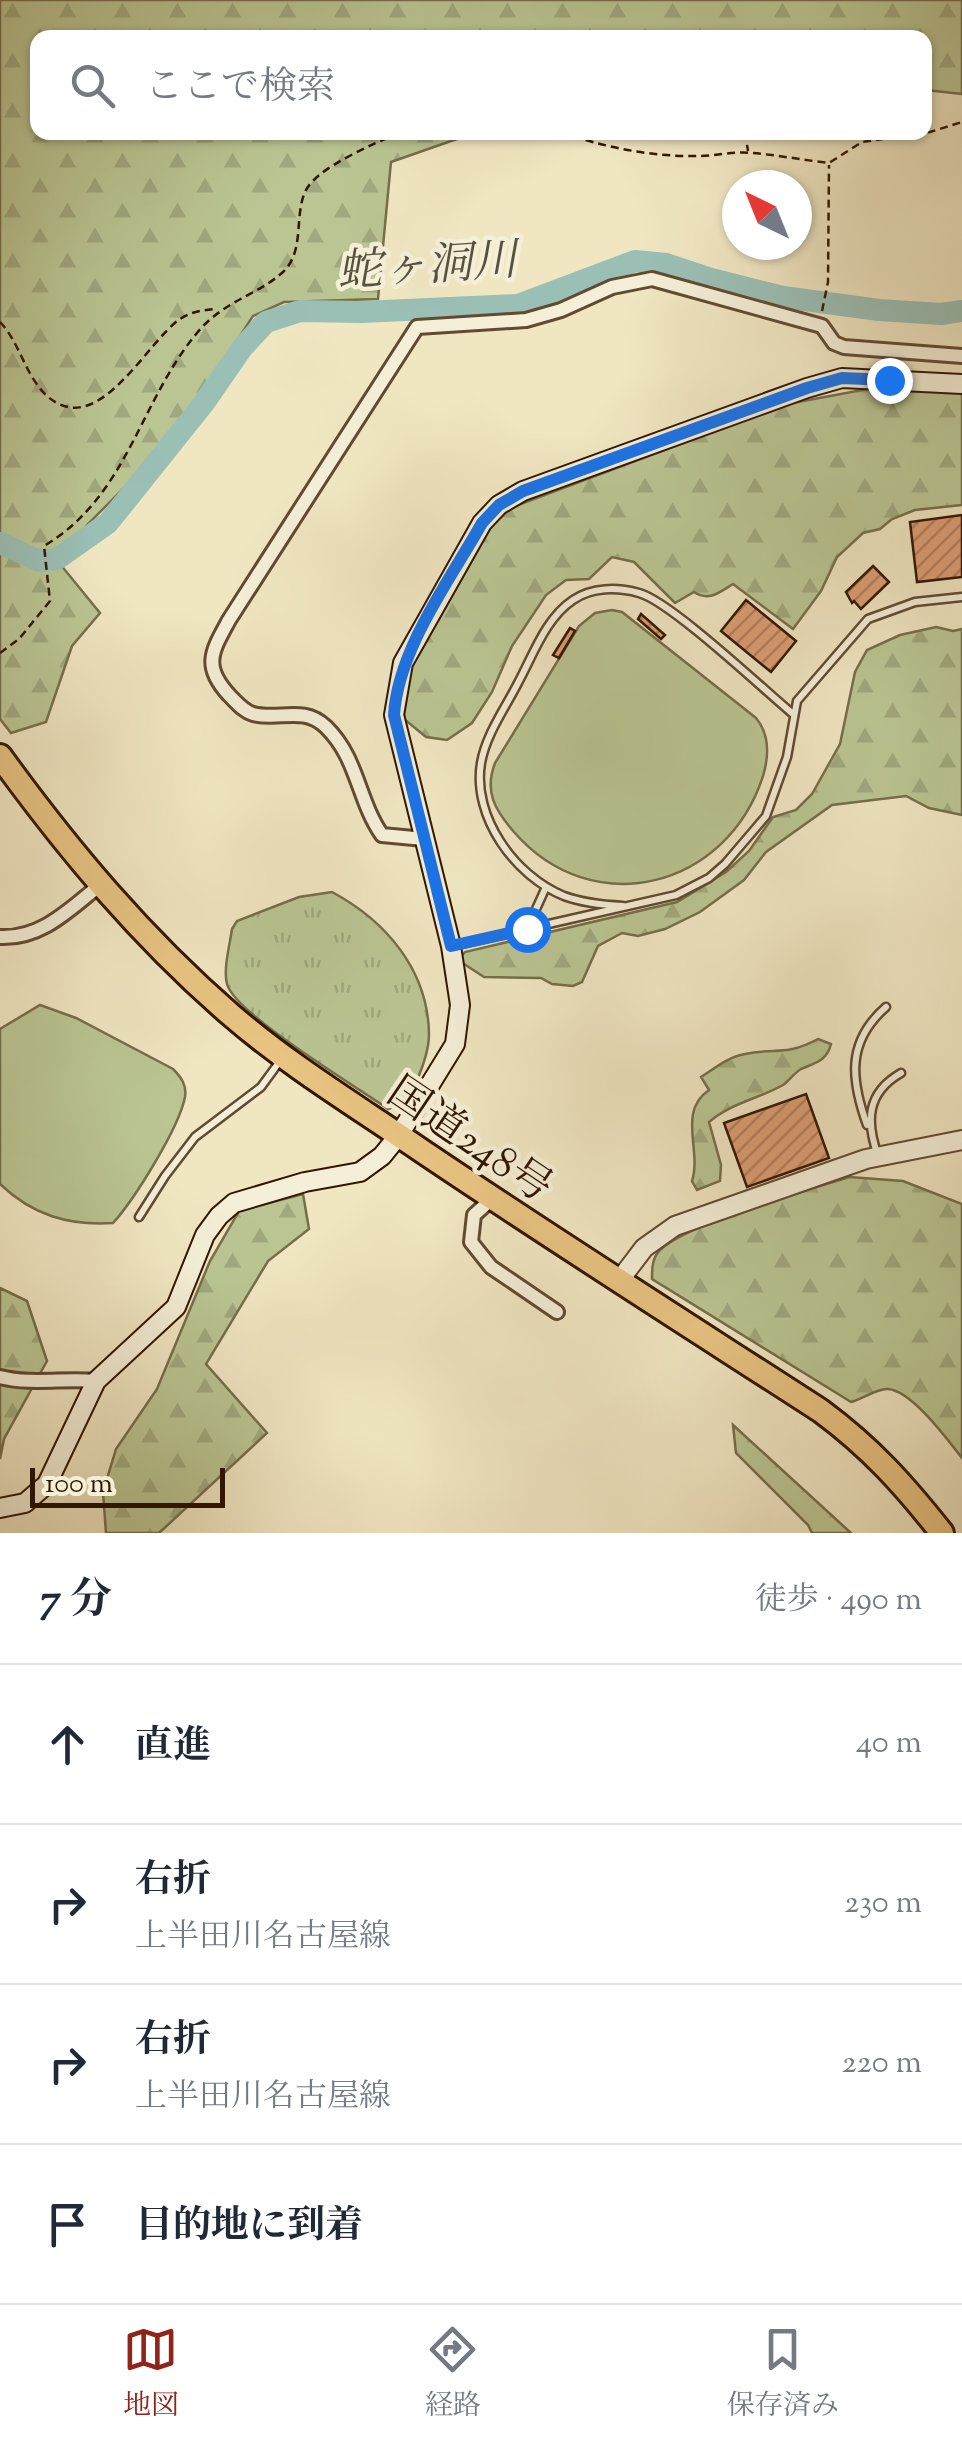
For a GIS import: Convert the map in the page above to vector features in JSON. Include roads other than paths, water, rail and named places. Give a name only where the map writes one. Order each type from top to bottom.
[{"type":"highway","name":"国道248号","points":[[0,756],[100,886],[203,990],[284,1056],[399,1135],[864,1442],[904,1484],[942,1533]]},
{"type":"main road","points":[[0,1508],[25,1503],[47,1484],[96,1380],[176,1307],[206,1235],[219,1216],[234,1203],[306,1182],[360,1172],[382,1156],[455,1044],[460,1005],[451,946],[394,715],[395,694],[404,664],[482,523],[499,505],[523,491],[842,378],[962,384]]},
{"type":"main road","points":[[619,1281],[644,1248],[675,1226],[878,1157],[962,1140]]},
{"type":"street","points":[[424,839],[382,836],[372,820],[345,747],[322,723],[306,715],[255,715],[243,710],[215,679],[211,666],[215,646],[229,620],[417,327],[526,320],[612,287],[652,279],[822,326],[834,344],[844,347],[962,356]]},
{"type":"street","points":[[0,937],[19,938],[34,933],[100,886]]},
{"type":"street","points":[[493,1198],[474,1215],[471,1242],[491,1267],[557,1312]]},
{"type":"street","points":[[0,1377],[96,1380]]},
{"type":"lane","points":[[624,906],[579,900],[546,887],[520,866],[487,814],[480,773],[486,744],[549,624],[576,598],[608,589],[641,593],[654,599],[793,714]]},
{"type":"lane","points":[[451,946],[676,894],[709,878],[745,844],[766,816],[787,757],[797,701],[868,619],[914,602],[962,598]]},
{"type":"lane","points":[[527,929],[546,887]]},
{"type":"lane","points":[[878,1157],[855,1092],[854,1064],[872,1019],[886,1007]]},
{"type":"lane","points":[[139,1217],[195,1137],[262,1087],[284,1056]]},
{"type":"lane","points":[[868,1125],[877,1095],[900,1072]]},
{"type":"waterway","name":"蛇ヶ洞川","points":[[0,543],[39,561],[57,559],[108,523],[204,403],[242,348],[266,322],[300,311],[518,305],[635,261],[666,264],[783,297],[879,310],[941,314],[962,311]]}]
